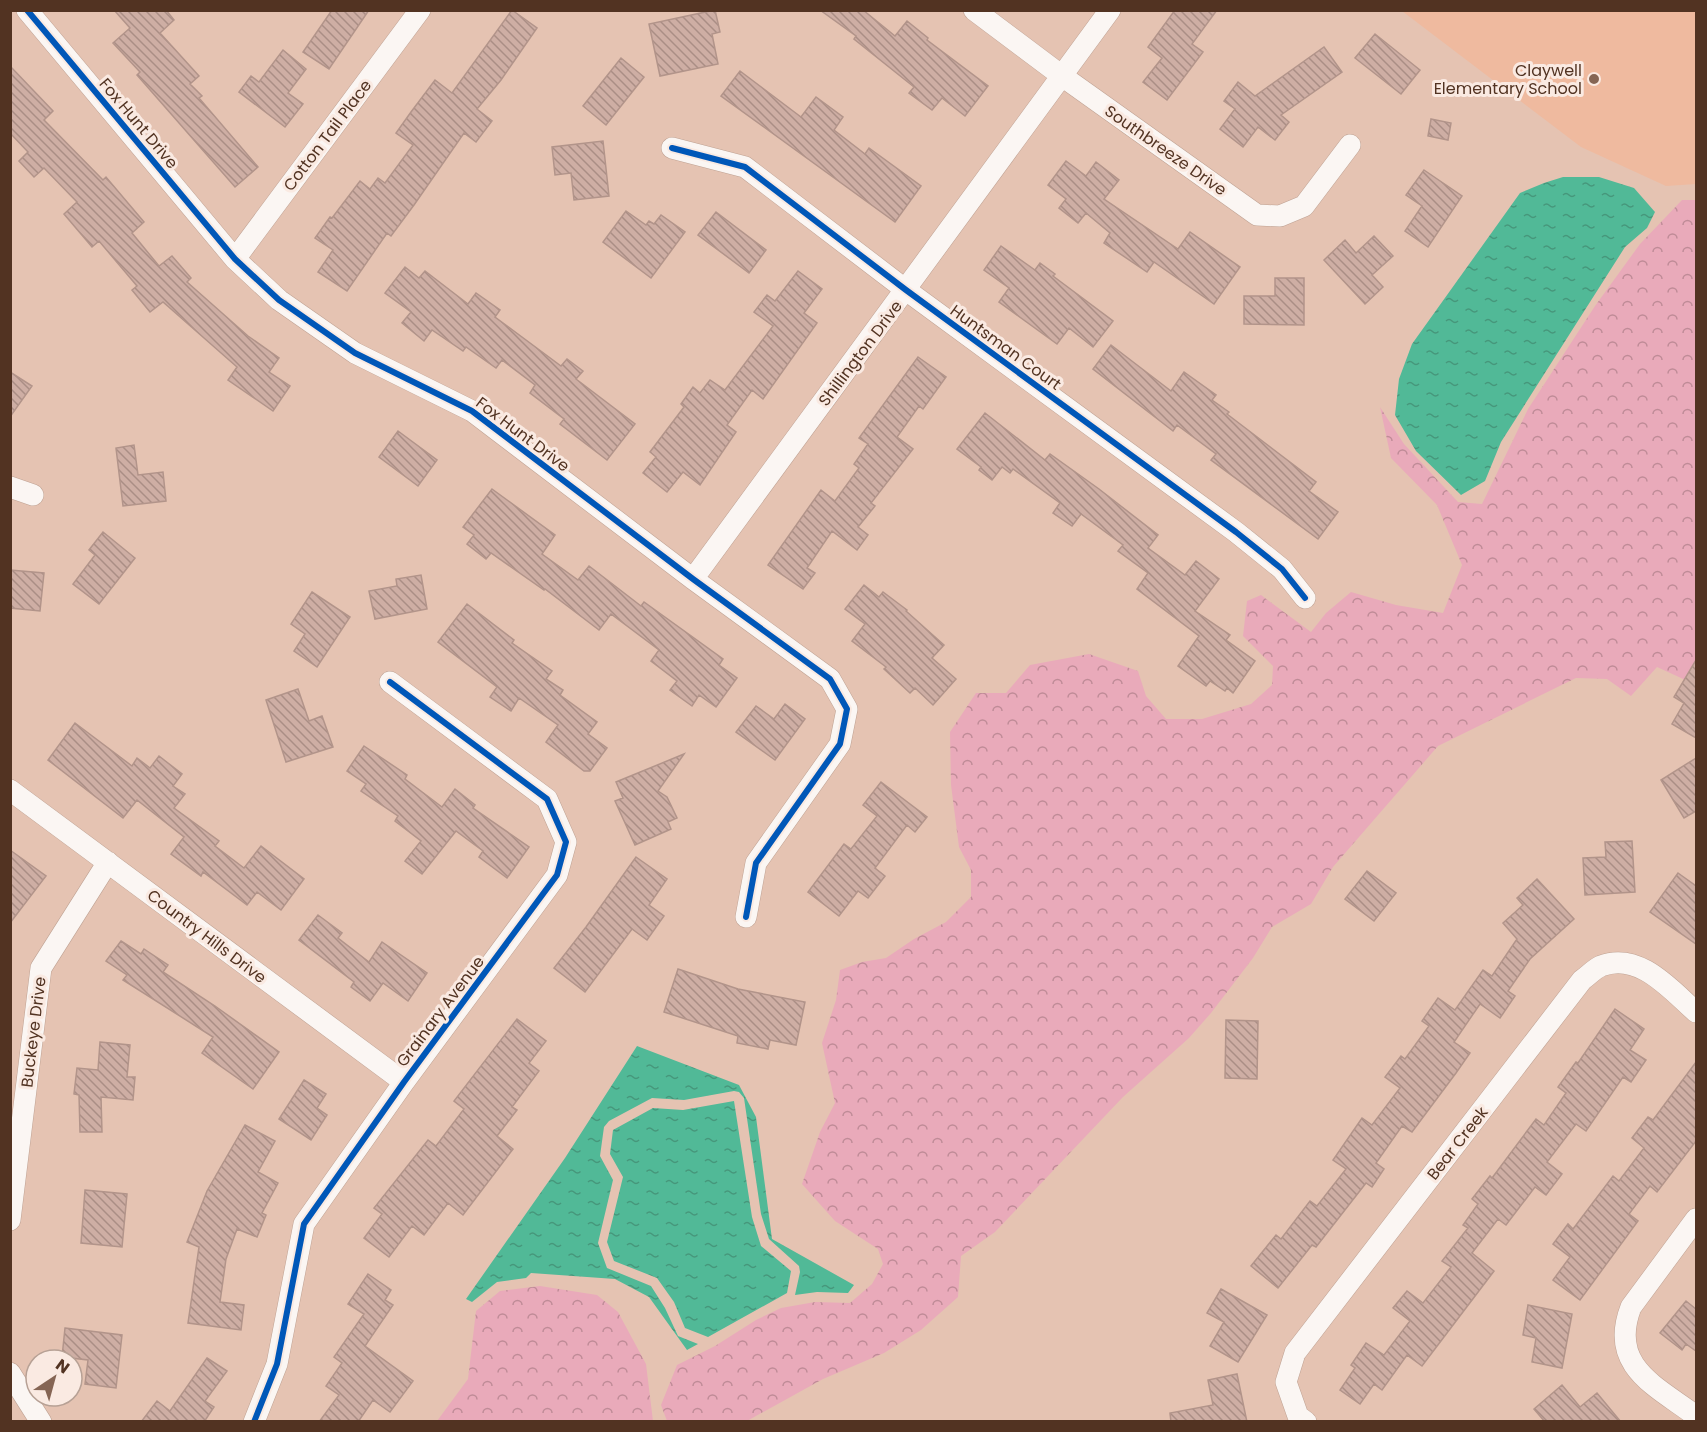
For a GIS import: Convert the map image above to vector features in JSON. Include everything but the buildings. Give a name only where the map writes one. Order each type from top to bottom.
[{"type":"street","name":"Fox Hunt Drive","points":[[27,10],[235,259],[279,300],[355,353],[472,411],[693,579],[830,679],[847,709],[840,744],[756,863],[746,916]]},
{"type":"street","name":"Cotton Tail Place","points":[[235,259],[420,10]]},
{"type":"street","name":"Southbreeze Drive","points":[[974,10],[1062,76],[1257,215],[1280,216],[1304,206],[1350,145]]},
{"type":"street","name":"Shillington Drive","points":[[693,579],[1110,10]]},
{"type":"street","name":"Huntsman Court","points":[[672,148],[744,167],[906,290],[1236,532],[1282,569],[1305,598]]},
{"type":"street","points":[[10,487],[33,495]]},
{"type":"street","name":"Grainary Avenue","points":[[254,1422],[278,1364],[304,1224],[404,1082],[557,875],[566,842],[547,799],[390,682]]},
{"type":"street","name":"Country Hills Drive","points":[[10,790],[404,1082]]},
{"type":"street","name":"Buckeye Drive","points":[[11,1209],[41,968],[108,862]]},
{"type":"street","name":"Bear Creek","points":[[1306,1422],[1298,1416],[1286,1382],[1295,1353],[1582,980],[1601,966],[1624,963],[1641,968],[1659,979],[1696,1012]]},
{"type":"street","points":[[1696,1219],[1631,1307],[1624,1324],[1624,1342],[1630,1362],[1648,1380],[1696,1416]]},
{"type":"street","points":[[10,1373],[41,1422]]},
{"type":"shaded area","name":"Claywell Elementary School","points":[[1402,11],[1696,11],[1696,184],[1666,186],[1581,147]]},
{"type":"green space","points":[[1682,200],[1696,200],[1696,678],[1692,683],[1657,667],[1631,696],[1607,679],[1576,678],[1438,746],[1333,867],[1311,904],[1272,927],[1253,958],[1189,1038],[1123,1097],[995,1232],[961,1256],[958,1297],[921,1330],[884,1353],[823,1379],[747,1421],[667,1421],[661,1405],[677,1365],[781,1308],[815,1302],[850,1303],[872,1284],[883,1264],[878,1249],[835,1221],[802,1184],[820,1132],[835,1103],[822,1043],[836,1000],[840,970],[862,962],[886,958],[914,939],[946,922],[971,897],[971,870],[959,847],[951,785],[950,732],[976,693],[1006,693],[1030,665],[1089,654],[1138,671],[1146,696],[1166,719],[1202,719],[1251,704],[1272,685],[1273,666],[1243,636],[1247,601],[1261,595],[1311,632],[1326,613],[1351,592],[1396,605],[1443,613],[1462,565],[1437,505],[1391,458],[1380,407],[1404,444],[1458,502],[1482,504],[1528,409],[1595,306],[1640,244]]},
{"type":"green space","points":[[540,1286],[597,1295],[618,1312],[646,1364],[653,1421],[437,1421],[468,1379],[476,1311],[500,1291]]},
{"type":"water","points":[[1563,177],[1599,177],[1634,188],[1655,212],[1647,228],[1625,247],[1501,442],[1485,481],[1461,495],[1416,451],[1395,415],[1399,379],[1412,344],[1520,193]]},
{"type":"water","points":[[637,1046],[739,1085],[756,1117],[772,1239],[854,1285],[848,1293],[817,1292],[795,1295],[800,1272],[799,1266],[769,1239],[761,1214],[744,1098],[739,1092],[734,1091],[684,1100],[652,1098],[609,1121],[604,1127],[600,1156],[613,1180],[598,1243],[607,1268],[651,1286],[665,1308],[678,1336],[698,1344],[687,1350],[649,1297],[615,1279],[531,1273],[526,1278],[497,1282],[472,1302],[466,1299],[565,1158]]},
{"type":"water","points":[[734,1101],[752,1217],[761,1246],[791,1271],[787,1293],[708,1337],[685,1328],[674,1302],[657,1278],[614,1261],[607,1242],[623,1177],[610,1154],[613,1130],[653,1108],[683,1110]]},
{"type":"cycle path","points":[[27,10],[235,259],[279,300],[355,353],[472,411],[693,579],[830,679],[847,709],[840,744],[756,863],[746,917]]},
{"type":"cycle path","points":[[672,148],[745,167],[906,290],[1236,532],[1282,569],[1305,598]]},
{"type":"cycle path","points":[[254,1422],[277,1364],[304,1224],[404,1082],[557,875],[566,842],[547,799],[390,682]]},
{"type":"place","name":"Claywell Elementary School","points":[[1594,79]]}]
